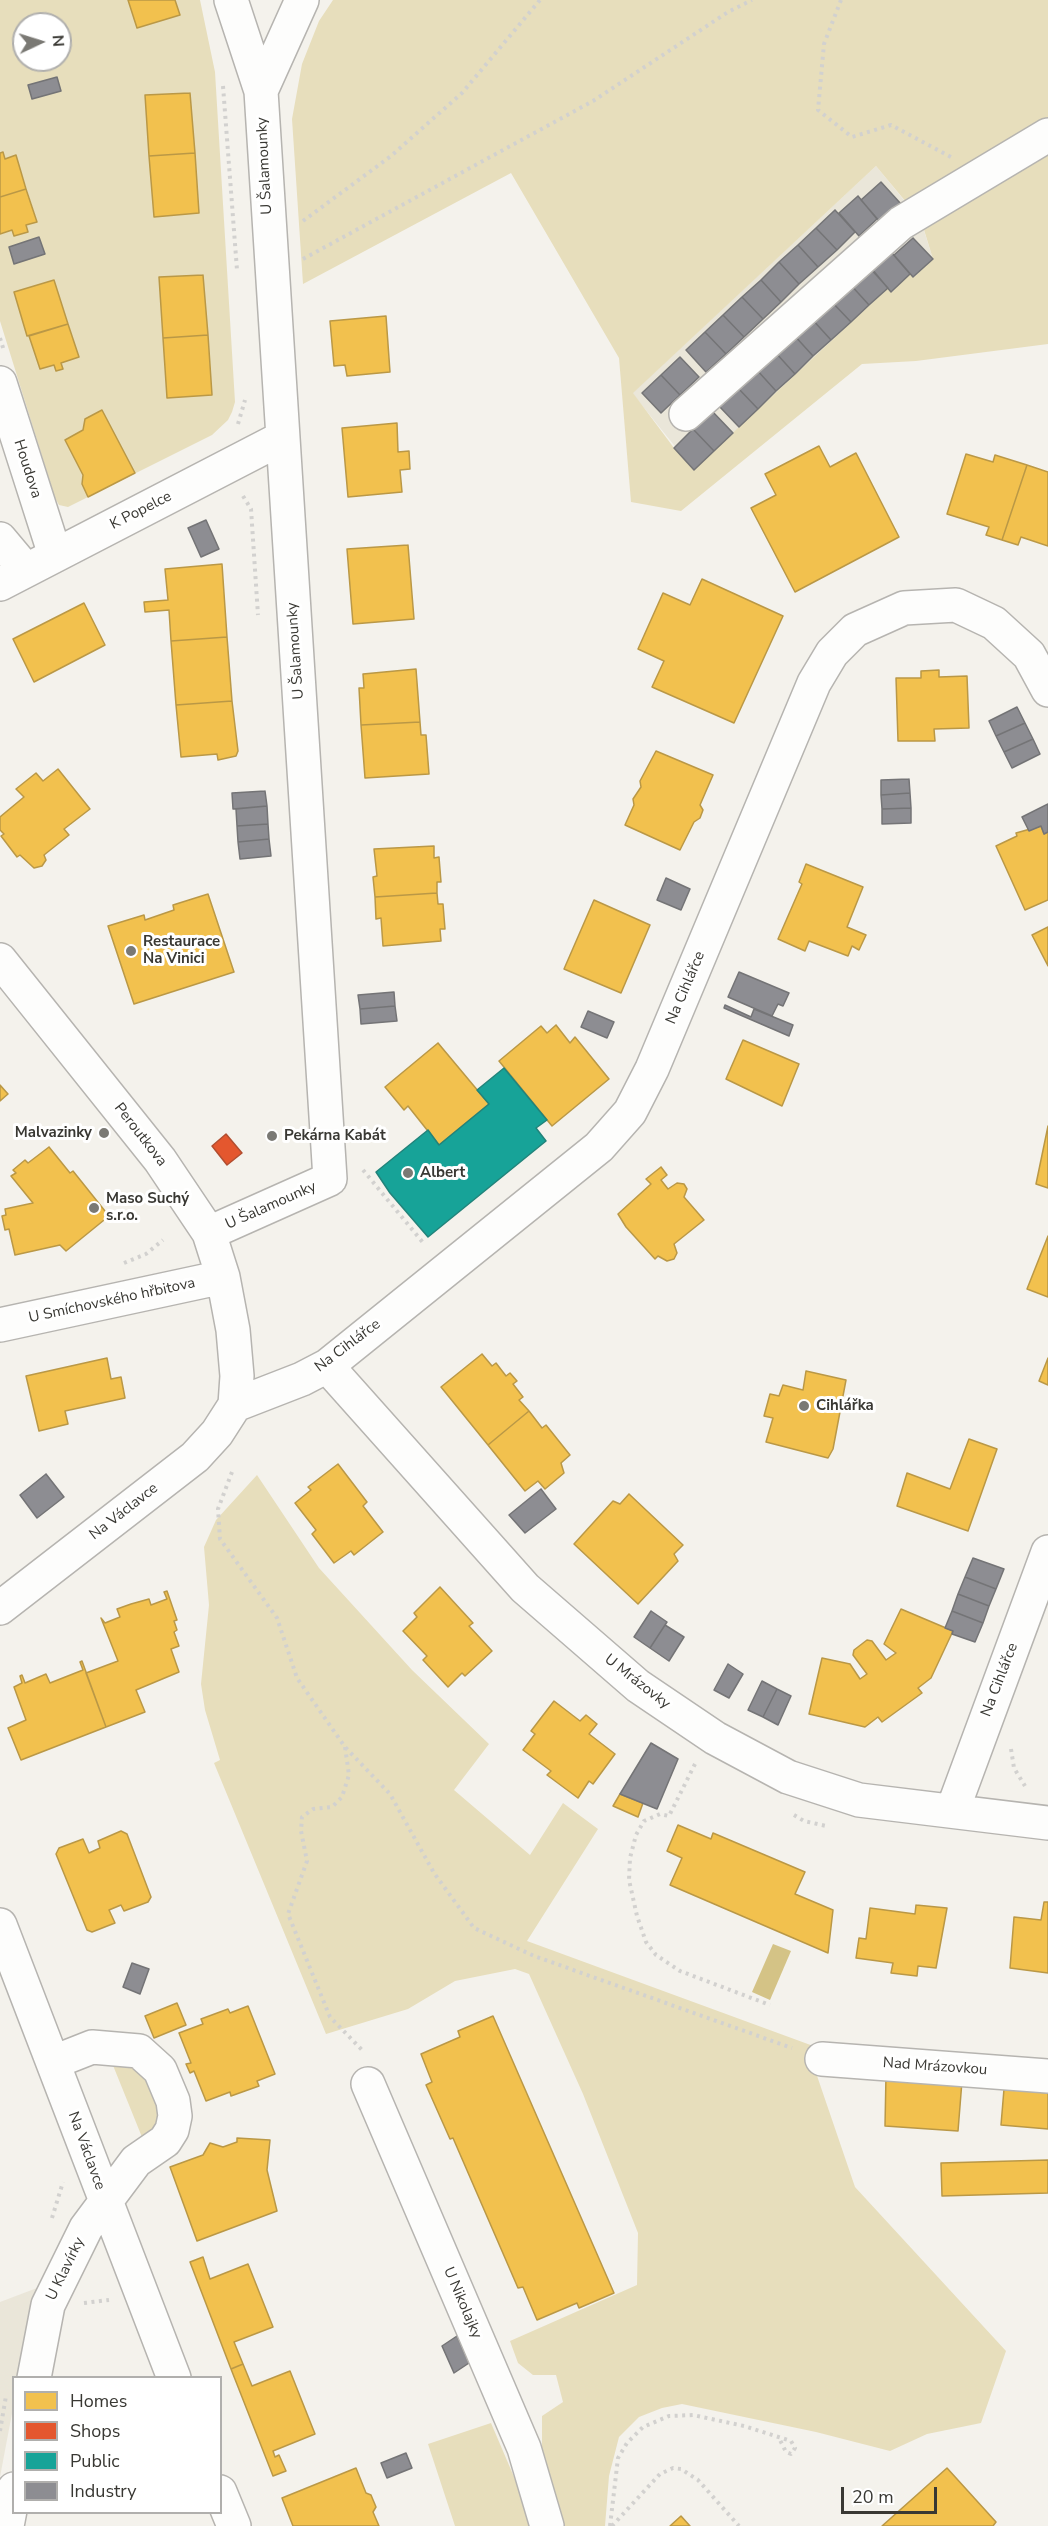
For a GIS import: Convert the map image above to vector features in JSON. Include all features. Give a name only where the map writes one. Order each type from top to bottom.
[{"type":"street","points":[[231,0],[261,91]]},
{"type":"street","name":"U Šalamounky","points":[[209,1233],[330,1179],[261,91],[302,0]]},
{"type":"street","points":[[686,414],[901,223],[1048,135]]},
{"type":"street","name":"Houdova","points":[[0,383],[55,555]]},
{"type":"street","name":"K Popelce","points":[[13,577],[282,438]]},
{"type":"street","points":[[0,539],[13,577]]},
{"type":"street","name":"Na Cihlářce","points":[[234,1405],[302,1379],[327,1366],[599,1148],[630,1112],[652,1069],[814,683],[832,653],[855,630],[904,608],[956,605],[994,623],[1029,655],[1048,690]]},
{"type":"street","name":"Peroutkova","points":[[0,960],[160,1160],[209,1233],[224,1277],[233,1330],[237,1376],[234,1405]]},
{"type":"street","name":"U Smíchovského hřbitova","points":[[0,1325],[224,1277]]},
{"type":"street","name":"U Mrázovky","points":[[327,1366],[525,1588],[638,1686],[715,1738],[788,1777],[859,1800],[952,1809],[1048,1822]]},
{"type":"street","name":"Na Václavce","points":[[0,1608],[195,1457],[217,1433],[234,1405]]},
{"type":"street","name":"Na Cihlářce","points":[[952,1809],[1048,1552]]},
{"type":"street","name":"Na Václavce","points":[[0,1925],[173,2376]]},
{"type":"street","name":"U Klavírky","points":[[34,2376],[48,2305],[86,2228],[136,2161],[159,2148],[172,2130],[175,2116],[167,2084],[150,2059],[139,2051],[125,2048],[92,2047],[54,2062]]},
{"type":"street","name":"Nad Mrázovkou","points":[[822,2059],[1048,2076]]},
{"type":"street","name":"U Nikolajky","points":[[368,2084],[524,2448],[547,2526]]},
{"type":"street","points":[[222,2497],[234,2526]]},
{"type":"street","points":[[7,2526],[12,2500]]},
{"type":"path","points":[[299,224],[391,156],[462,93],[540,0]]},
{"type":"path","points":[[302,260],[593,101],[728,12],[752,0]]},
{"type":"path","points":[[841,0],[824,44],[818,110],[852,137],[891,125],[924,141],[981,175]]},
{"type":"path","points":[[222,85],[237,273]]},
{"type":"path","points":[[245,396],[245,406]]},
{"type":"path","points":[[236,492],[246,497],[250,509],[259,627]]},
{"type":"path","points":[[362,1169],[427,1248]]},
{"type":"path","points":[[122,1263],[146,1254],[163,1240]]},
{"type":"path","points":[[232,1472],[218,1509],[220,1539],[277,1618],[297,1678],[345,1747],[390,1794],[434,1873],[474,1928],[534,1956],[822,2059]]},
{"type":"path","points":[[1011,1746],[1014,1768],[1028,1790]]},
{"type":"path","points":[[345,1747],[349,1775],[342,1797],[332,1807],[312,1809],[302,1818],[301,1831],[307,1861],[288,1914],[330,2017],[373,2062],[368,2084]]},
{"type":"path","points":[[697,1760],[669,1816],[660,1814],[644,1821],[636,1835],[630,1858],[629,1880],[637,1916],[646,1942],[656,1955],[680,1971],[770,2005]]},
{"type":"path","points":[[611,2526],[618,2458],[627,2443],[643,2427],[669,2416],[693,2415],[791,2441],[795,2448],[790,2454],[786,2452],[779,2438]]},
{"type":"path","points":[[611,2526],[660,2474],[673,2468],[681,2469],[698,2480],[739,2526]]},
{"type":"shaded area","points":[[0,0],[128,0],[137,28],[180,15],[175,0],[200,0],[215,72],[235,402],[228,420],[212,435],[88,497],[68,507],[59,505],[55,498],[0,321],[0,234],[12,230],[15,236],[28,232],[26,225],[37,221],[16,156],[5,159],[3,152],[0,153]],"holes":[[[57,77],[61,91],[32,98],[28,85]],[[190,93],[199,213],[154,216],[145,95]],[[39,238],[45,254],[14,264],[9,247]],[[203,275],[208,335],[168,398],[159,277]],[[54,280],[79,357],[61,363],[63,369],[56,371],[54,365],[40,369],[15,292]],[[102,410],[134,473],[88,497],[82,484],[83,475],[65,440],[83,430],[85,419]]]},
{"type":"shaded area","points":[[333,0],[1048,0],[1048,344],[916,361],[862,364],[681,511],[631,502],[619,358],[511,173],[303,284],[292,119],[302,64],[319,21]],"holes":[[[876,166],[921,220],[933,259],[914,277],[910,274],[892,292],[888,288],[694,469],[674,448],[633,393]]]},
{"type":"shaded area","points":[[876,166],[921,221],[933,259],[891,292],[888,288],[694,470],[632,393]]},
{"type":"shaded area","points":[[257,1475],[319,1568],[412,1670],[489,1744],[454,1790],[530,1855],[563,1803],[598,1829],[527,1941],[816,2047],[814,2067],[855,2187],[1006,2351],[981,2423],[927,2434],[890,2451],[816,2432],[682,2404],[662,2408],[639,2417],[619,2437],[609,2476],[605,2526],[562,2526],[542,2447],[542,2416],[563,2402],[556,2375],[533,2375],[518,2363],[510,2341],[637,2285],[638,2233],[583,2094],[529,1974],[515,1969],[455,1981],[408,2009],[326,2034],[214,1763],[220,1760],[205,1710],[201,1684],[209,1605],[204,1547],[216,1520]]},
{"type":"shaded area","points":[[773,1944],[791,1951],[770,2000],[752,1992]]},
{"type":"shaded area","points":[[110,2058],[148,2067],[164,2108],[146,2147]]},
{"type":"shaded area","points":[[37,2288],[20,2376],[12,2376],[12,2413],[0,2477],[0,2302]]},
{"type":"shaded area","points":[[491,2423],[535,2526],[455,2526],[428,2444]]},
{"type":"building: Homes","points":[[128,0],[175,0],[180,15],[137,28]]},
{"type":"building: Homes","points":[[190,93],[195,153],[149,156],[145,95]]},
{"type":"building: Homes","points":[[3,152],[5,159],[16,155],[26,189],[0,197],[0,153]]},
{"type":"building: Homes","points":[[195,153],[199,213],[154,217],[149,156]]},
{"type":"building: Homes","points":[[26,189],[37,222],[26,225],[28,232],[14,236],[12,230],[0,234],[0,197]]},
{"type":"building: Homes","points":[[203,275],[208,335],[163,338],[159,277]]},
{"type":"building: Homes","points":[[54,280],[68,324],[27,336],[14,292]]},
{"type":"building: Homes","points":[[386,316],[390,372],[347,376],[345,365],[334,366],[330,321]]},
{"type":"building: Homes","points":[[68,324],[79,357],[61,363],[63,369],[56,371],[54,365],[40,369],[29,336]]},
{"type":"building: Homes","points":[[208,335],[212,395],[167,398],[163,338]]},
{"type":"building: Homes","points":[[102,410],[135,473],[88,497],[82,484],[83,475],[65,440],[83,430],[85,419]]},
{"type":"building: Homes","points":[[397,423],[398,452],[409,451],[410,469],[400,470],[402,492],[348,497],[342,428]]},
{"type":"building: Homes","points":[[819,446],[830,467],[856,453],[899,537],[795,592],[751,508],[776,495],[765,474]]},
{"type":"building: Homes","points":[[966,454],[993,462],[995,455],[1027,465],[1002,540],[986,535],[989,527],[947,514]]},
{"type":"building: Homes","points":[[1027,465],[1048,472],[1048,546],[1021,537],[1018,545],[1002,540]]},
{"type":"building: Homes","points":[[408,545],[414,619],[353,624],[347,549]]},
{"type":"building: Homes","points":[[222,564],[227,637],[171,641],[169,610],[145,612],[144,602],[168,600],[165,569]]},
{"type":"building: Homes","points":[[702,579],[783,616],[734,723],[652,687],[664,661],[638,649],[663,593],[690,605]]},
{"type":"building: Homes","points":[[84,603],[105,645],[34,682],[13,639]]},
{"type":"building: Homes","points":[[227,637],[232,701],[176,705],[171,641]]},
{"type":"building: Homes","points":[[416,669],[420,722],[361,725],[359,688],[364,688],[363,674]]},
{"type":"building: Homes","points":[[939,670],[939,677],[967,676],[969,728],[934,729],[935,741],[898,741],[896,678],[921,678],[921,671]]},
{"type":"building: Homes","points":[[232,701],[238,751],[236,756],[218,760],[217,754],[181,757],[176,705]]},
{"type":"building: Homes","points":[[420,722],[421,735],[426,735],[429,774],[365,778],[361,725]]},
{"type":"building: Homes","points":[[656,751],[713,775],[700,805],[703,810],[700,818],[694,822],[680,850],[625,825],[634,805],[633,799],[641,787],[640,781]]},
{"type":"building: Homes","points":[[58,769],[90,809],[64,829],[69,835],[44,855],[46,860],[42,866],[34,868],[20,855],[17,857],[1,836],[4,834],[0,830],[0,817],[24,797],[16,789],[36,773],[43,781]]},
{"type":"building: Homes","points":[[1041,826],[1044,834],[1048,832],[1048,900],[1025,910],[996,846],[1017,836],[1016,833]]},
{"type":"building: Homes","points":[[434,846],[434,858],[439,857],[441,882],[437,882],[437,893],[375,897],[373,877],[377,876],[374,849]]},
{"type":"building: Homes","points":[[806,864],[863,887],[847,927],[866,935],[859,950],[852,946],[848,956],[809,941],[805,951],[778,939],[802,884],[799,882]]},
{"type":"building: Homes","points":[[437,893],[438,904],[443,904],[445,929],[440,929],[441,941],[383,946],[381,918],[376,919],[375,897]]},
{"type":"building: Homes","points":[[208,894],[234,972],[134,1004],[108,926],[144,915],[145,920],[174,910],[173,905]]},
{"type":"building: Homes","points":[[594,900],[650,925],[621,993],[564,969]]},
{"type":"building: Homes","points":[[1048,927],[1048,966],[1032,935]]},
{"type":"building: Homes","points":[[556,1025],[570,1043],[575,1037],[609,1079],[552,1126],[499,1061],[541,1026],[547,1033]]},
{"type":"building: Homes","points":[[743,1040],[799,1064],[782,1106],[726,1079]]},
{"type":"building: Homes","points":[[438,1043],[489,1104],[439,1145],[408,1106],[404,1110],[385,1087]]},
{"type":"building: Homes","points":[[0,1085],[8,1094],[0,1101]]},
{"type":"building: Homes","points":[[1048,1126],[1048,1188],[1036,1184]]},
{"type":"building: Homes","points":[[49,1147],[70,1173],[73,1171],[109,1216],[66,1251],[60,1245],[15,1255],[9,1229],[5,1230],[2,1216],[6,1215],[5,1209],[33,1203],[11,1176],[16,1173],[13,1170],[25,1160],[28,1163]]},
{"type":"building: Homes","points":[[661,1167],[667,1175],[661,1180],[668,1189],[677,1183],[684,1184],[687,1189],[684,1197],[704,1220],[674,1244],[677,1253],[674,1259],[667,1261],[658,1256],[655,1259],[626,1227],[618,1214],[651,1184],[646,1179]]},
{"type":"building: Homes","points":[[1048,1236],[1048,1297],[1027,1289]]},
{"type":"building: Homes","points":[[482,1354],[492,1366],[496,1363],[506,1376],[510,1373],[517,1381],[513,1384],[523,1397],[519,1400],[529,1411],[488,1445],[441,1387]]},
{"type":"building: Homes","points":[[107,1358],[111,1379],[121,1377],[125,1398],[65,1411],[68,1424],[39,1431],[26,1376]]},
{"type":"building: Homes","points":[[1048,1358],[1048,1385],[1039,1381]]},
{"type":"building: Homes","name":"Cihlářka","points":[[806,1371],[846,1380],[833,1449],[828,1458],[766,1442],[773,1418],[764,1416],[770,1394],[779,1396],[783,1385],[803,1390]]},
{"type":"building: Homes","points":[[529,1411],[542,1428],[546,1425],[570,1455],[561,1463],[564,1473],[545,1489],[538,1481],[525,1491],[488,1445]]},
{"type":"building: Homes","points":[[969,1439],[997,1449],[968,1531],[897,1506],[907,1473],[950,1489]]},
{"type":"building: Homes","points":[[338,1464],[367,1502],[363,1506],[383,1532],[354,1555],[351,1551],[334,1563],[312,1534],[316,1530],[295,1503],[311,1490],[308,1487]]},
{"type":"building: Homes","points":[[629,1494],[683,1545],[674,1554],[678,1561],[638,1604],[574,1544],[613,1501],[620,1504]]},
{"type":"building: Homes","points":[[440,1587],[473,1623],[469,1626],[492,1651],[465,1676],[462,1673],[448,1687],[423,1660],[427,1656],[403,1631],[417,1617],[414,1613]]},
{"type":"building: Homes","points":[[167,1591],[177,1620],[174,1621],[177,1630],[174,1632],[179,1646],[171,1649],[179,1672],[136,1690],[145,1712],[106,1727],[86,1673],[118,1661],[101,1618],[105,1623],[120,1617],[117,1609],[149,1599],[151,1605],[167,1599],[164,1592]]},
{"type":"building: Homes","points":[[901,1609],[953,1631],[931,1678],[918,1688],[922,1693],[882,1722],[878,1717],[865,1727],[809,1714],[822,1658],[850,1664],[860,1679],[867,1674],[853,1655],[854,1650],[867,1640],[872,1641],[886,1660],[896,1653],[884,1644]]},
{"type":"building: Homes","points":[[82,1661],[106,1727],[21,1760],[8,1728],[26,1720],[14,1687],[22,1683],[20,1676],[22,1675],[25,1683],[46,1674],[50,1683],[83,1670],[80,1662]]},
{"type":"building: Homes","points":[[554,1701],[580,1721],[586,1715],[597,1724],[589,1734],[615,1754],[593,1784],[589,1781],[578,1798],[547,1775],[551,1771],[523,1750],[535,1734],[531,1731]]},
{"type":"building: Homes","points":[[620,1794],[643,1803],[638,1817],[613,1806]]},
{"type":"building: Homes","points":[[678,1825],[711,1839],[713,1833],[805,1872],[795,1894],[833,1910],[828,1953],[670,1885],[682,1858],[667,1851]]},
{"type":"building: Homes","points":[[121,1831],[127,1834],[151,1897],[148,1902],[124,1911],[121,1905],[109,1910],[115,1923],[92,1932],[87,1930],[56,1854],[59,1848],[83,1839],[89,1853],[100,1848],[98,1841]]},
{"type":"building: Homes","points":[[1044,1902],[1048,1902],[1048,1973],[1010,1968],[1014,1917],[1041,1920]]},
{"type":"building: Homes","points":[[916,1905],[947,1908],[936,1968],[918,1966],[917,1976],[891,1973],[893,1963],[856,1958],[859,1938],[866,1939],[870,1908],[915,1914]]},
{"type":"building: Homes","points":[[177,2003],[186,2025],[154,2038],[145,2016]]},
{"type":"building: Homes","points":[[248,2006],[275,2074],[257,2081],[259,2086],[231,2096],[230,2092],[206,2101],[194,2071],[190,2073],[186,2064],[191,2063],[179,2033],[203,2024],[201,2019],[228,2009],[230,2013]]},
{"type":"building: Homes","points":[[493,2016],[614,2293],[579,2308],[577,2303],[537,2320],[523,2287],[518,2288],[453,2138],[450,2139],[426,2085],[432,2082],[421,2054],[460,2037],[458,2031]]},
{"type":"building: Homes","points":[[886,2075],[962,2081],[958,2131],[885,2126]]},
{"type":"building: Homes","points":[[1004,2089],[1048,2093],[1048,2129],[1001,2125]]},
{"type":"building: Homes","points":[[237,2138],[270,2140],[267,2170],[277,2211],[197,2241],[170,2167],[203,2155],[210,2143],[223,2147],[237,2142]]},
{"type":"building: Homes","points":[[1048,2160],[1048,2193],[942,2196],[941,2163]]},
{"type":"building: Homes","points":[[203,2257],[210,2279],[248,2264],[273,2327],[234,2342],[243,2364],[231,2369],[190,2262]]},
{"type":"building: Homes","points":[[243,2364],[252,2386],[290,2371],[315,2434],[273,2451],[275,2457],[279,2455],[286,2471],[273,2476],[231,2369]]},
{"type":"building: Homes","points":[[356,2468],[366,2493],[371,2495],[376,2507],[373,2512],[379,2526],[293,2526],[282,2498]]},
{"type":"building: Homes","points":[[947,2468],[996,2522],[993,2526],[882,2526]]},
{"type":"building: Homes","points":[[681,2516],[690,2526],[670,2526]]},
{"type":"building: Shops","points":[[226,1134],[242,1153],[227,1165],[212,1146]]},
{"type":"building: Public","points":[[504,1068],[547,1120],[536,1128],[546,1141],[428,1237],[390,1193],[376,1172],[428,1130],[439,1145],[489,1104],[477,1090]]},
{"type":"building: Industry","points":[[57,77],[61,91],[32,99],[28,85]]},
{"type":"building: Industry","points":[[881,182],[901,204],[881,223],[861,200]]},
{"type":"building: Industry","points":[[858,196],[877,219],[859,236],[839,213]]},
{"type":"building: Industry","points":[[835,210],[855,232],[837,250],[816,228]]},
{"type":"building: Industry","points":[[816,228],[837,250],[818,267],[798,245]]},
{"type":"building: Industry","points":[[39,237],[45,254],[14,264],[9,247]]},
{"type":"building: Industry","points":[[913,238],[933,259],[913,277],[894,255]]},
{"type":"building: Industry","points":[[798,245],[818,267],[799,284],[779,262]]},
{"type":"building: Industry","points":[[891,252],[910,274],[891,292],[872,269]]},
{"type":"building: Industry","points":[[779,262],[799,284],[781,302],[761,280]]},
{"type":"building: Industry","points":[[868,266],[888,288],[869,305],[849,283]]},
{"type":"building: Industry","points":[[761,280],[781,302],[763,319],[742,297]]},
{"type":"building: Industry","points":[[849,283],[869,305],[851,322],[830,300]]},
{"type":"building: Industry","points":[[742,297],[763,319],[744,337],[723,315]]},
{"type":"building: Industry","points":[[830,300],[851,322],[831,340],[811,318]]},
{"type":"building: Industry","points":[[723,315],[744,337],[726,354],[705,332]]},
{"type":"building: Industry","points":[[811,318],[831,340],[813,356],[793,334]]},
{"type":"building: Industry","points":[[705,332],[726,354],[706,372],[686,350]]},
{"type":"building: Industry","points":[[793,334],[813,356],[795,374],[775,352]]},
{"type":"building: Industry","points":[[775,352],[795,374],[776,391],[756,369]]},
{"type":"building: Industry","points":[[680,357],[699,377],[680,395],[661,375]]},
{"type":"building: Industry","points":[[756,369],[776,391],[758,409],[737,387]]},
{"type":"building: Industry","points":[[661,375],[680,395],[661,413],[642,393]]},
{"type":"building: Industry","points":[[737,387],[758,409],[739,427],[718,405]]},
{"type":"building: Industry","points":[[712,411],[733,433],[714,451],[693,429]]},
{"type":"building: Industry","points":[[693,429],[714,451],[694,470],[674,448]]},
{"type":"building: Industry","points":[[206,520],[219,549],[201,557],[188,528]]},
{"type":"building: Industry","points":[[1017,707],[1025,723],[996,736],[989,721]]},
{"type":"building: Industry","points":[[1025,723],[1033,739],[1004,752],[996,736]]},
{"type":"building: Industry","points":[[1033,739],[1040,754],[1012,768],[1004,752]]},
{"type":"building: Industry","points":[[909,779],[910,793],[881,795],[881,780]]},
{"type":"building: Industry","points":[[265,791],[267,806],[233,809],[232,793]]},
{"type":"building: Industry","points":[[910,793],[911,808],[882,809],[881,795]]},
{"type":"building: Industry","points":[[1048,804],[1048,832],[1044,834],[1041,826],[1029,831],[1022,817]]},
{"type":"building: Industry","points":[[267,806],[268,824],[237,826],[236,809]]},
{"type":"building: Industry","points":[[911,808],[911,823],[882,824],[882,809]]},
{"type":"building: Industry","points":[[268,824],[269,839],[238,842],[237,826]]},
{"type":"building: Industry","points":[[269,839],[271,856],[240,859],[238,842]]},
{"type":"building: Industry","points":[[666,878],[690,889],[681,910],[657,900]]},
{"type":"building: Industry","points":[[739,972],[789,993],[783,1006],[778,1004],[772,1016],[728,997]]},
{"type":"building: Industry","points":[[394,992],[395,1006],[360,1009],[358,995]]},
{"type":"building: Industry","points":[[725,1005],[751,1017],[754,1009],[793,1025],[789,1036],[724,1008]]},
{"type":"building: Industry","points":[[395,1006],[397,1021],[361,1024],[360,1009]]},
{"type":"building: Industry","points":[[588,1011],[614,1022],[607,1038],[581,1027]]},
{"type":"building: Industry","points":[[46,1474],[64,1497],[37,1518],[20,1495]]},
{"type":"building: Industry","points":[[541,1489],[556,1509],[525,1533],[509,1515]]},
{"type":"building: Industry","points":[[973,1558],[1004,1569],[996,1589],[965,1577]]},
{"type":"building: Industry","points":[[965,1577],[996,1589],[989,1606],[958,1594]]},
{"type":"building: Industry","points":[[958,1594],[989,1606],[983,1623],[952,1611]]},
{"type":"building: Industry","points":[[651,1611],[667,1622],[650,1648],[634,1637]]},
{"type":"building: Industry","points":[[952,1611],[983,1623],[975,1642],[952,1634],[953,1631],[945,1628]]},
{"type":"building: Industry","points":[[665,1625],[684,1637],[669,1661],[650,1648]]},
{"type":"building: Industry","points":[[728,1664],[743,1674],[729,1698],[714,1690]]},
{"type":"building: Industry","points":[[762,1681],[777,1689],[763,1717],[748,1710]]},
{"type":"building: Industry","points":[[777,1689],[791,1696],[778,1725],[763,1717]]},
{"type":"building: Industry","points":[[651,1743],[678,1759],[657,1809],[620,1794]]},
{"type":"building: Industry","points":[[132,1963],[149,1969],[140,1994],[123,1987]]},
{"type":"building: Industry","points":[[457,2336],[469,2363],[454,2373],[442,2346]]},
{"type":"building: Industry","points":[[406,2453],[412,2468],[387,2478],[381,2463]]},
{"type":"place","name":"Restaurace Na Vinici","points":[[131,951]]},
{"type":"place","name":"Malvazinky","points":[[104,1133]]},
{"type":"place","name":"Pekárna Kabát","points":[[272,1136]]},
{"type":"place","name":"Albert","points":[[408,1173]]},
{"type":"place","name":"Maso Suchý s.r.o.","points":[[94,1208]]},
{"type":"place","name":"Cihlářka","points":[[804,1406]]}]
